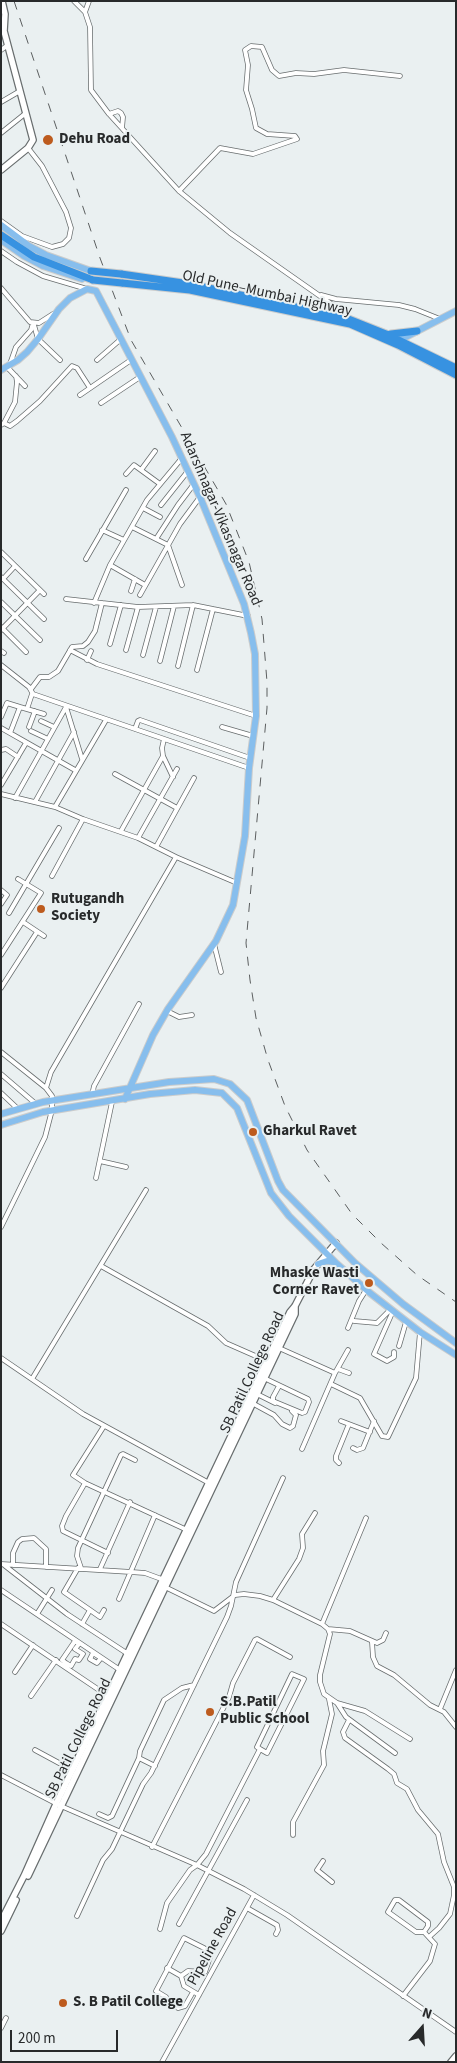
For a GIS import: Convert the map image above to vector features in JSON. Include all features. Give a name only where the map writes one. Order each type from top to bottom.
[{"type":"highway","points":[[1,230],[33,252],[80,273]]},
{"type":"highway","points":[[1,235],[34,257],[80,273]]},
{"type":"highway","name":"Old Pune–Mumbai Highway","points":[[80,273],[91,271],[162,280],[348,321],[386,334],[456,375]]},
{"type":"highway","name":"Old Pune–Mumbai Highway","points":[[80,273],[93,280],[190,290],[348,321],[422,351],[456,368]]},
{"type":"highway","points":[[386,334],[400,335],[417,331],[414,341],[422,351]]},
{"type":"main road","points":[[1,225],[38,251],[91,271]]},
{"type":"main road","points":[[1,240],[43,266],[82,279],[93,280]]},
{"type":"main road","points":[[6,367],[18,360],[38,339],[70,298],[87,289]]},
{"type":"main road","name":"Adarshnagar-Vikasnagar Road","points":[[87,289],[96,291],[100,295],[200,497],[248,616],[255,654],[256,716],[249,768],[245,836],[237,883],[228,918],[214,944],[167,1011],[153,1035],[125,1099]]},
{"type":"main road","points":[[399,343],[417,331],[456,311]]},
{"type":"main road","points":[[1,1114],[52,1100],[92,1096],[130,1088],[192,1079],[222,1080],[230,1084],[247,1100],[283,1190],[355,1263],[403,1304],[456,1343]]},
{"type":"main road","points":[[1,1125],[52,1110],[112,1102],[150,1094],[195,1090],[216,1091],[230,1099],[241,1116],[270,1194],[289,1216],[334,1262],[366,1290],[406,1322],[456,1355]]},
{"type":"main road","points":[[318,1264],[327,1261],[334,1262]]},
{"type":"street","points":[[1,170],[28,148],[33,140],[2,24],[5,14],[2,1]]},
{"type":"street","points":[[74,1],[85,12],[90,27],[91,90],[108,114],[179,191],[230,233],[337,308],[348,321]]},
{"type":"street","points":[[85,12],[89,1]]},
{"type":"street","points":[[1,50],[8,45]]},
{"type":"street","points":[[179,191],[220,148],[253,154],[297,139],[294,136],[267,134],[256,128],[246,90],[248,65],[245,50],[251,46],[262,47],[272,70],[279,76],[344,70],[400,76]]},
{"type":"street","points":[[1,102],[20,91]]},
{"type":"street","points":[[108,114],[118,111],[121,113],[123,117],[122,128]]},
{"type":"street","points":[[1,133],[26,113]]},
{"type":"street","points":[[1,221],[22,236],[52,248],[62,244],[69,238],[71,228],[66,212],[42,166],[28,148]]},
{"type":"street","points":[[1,250],[17,262],[43,276],[87,289]]},
{"type":"street","points":[[1,288],[22,316],[33,323],[38,339],[60,360]]},
{"type":"street","points":[[318,295],[336,299],[399,305],[440,319]]},
{"type":"street","points":[[33,323],[45,320],[59,310]]},
{"type":"street","points":[[25,386],[6,367],[16,347],[32,330],[33,323]]},
{"type":"street","points":[[97,360],[121,339]]},
{"type":"street","points":[[80,395],[131,360]]},
{"type":"street","points":[[16,376],[15,402],[3,424],[10,426],[40,401],[72,366],[76,368],[90,388]]},
{"type":"street","points":[[101,403],[140,377]]},
{"type":"street","points":[[141,470],[155,451]]},
{"type":"street","points":[[95,598],[110,565],[143,508],[182,458]]},
{"type":"street","points":[[126,474],[133,464],[160,484]]},
{"type":"street","points":[[161,505],[188,471]]},
{"type":"street","points":[[156,539],[194,484]]},
{"type":"street","points":[[86,559],[126,490]]},
{"type":"street","points":[[140,595],[187,513],[200,497]]},
{"type":"street","points":[[143,508],[160,517]]},
{"type":"street","points":[[132,527],[168,545],[182,585]]},
{"type":"street","points":[[102,530],[124,540]]},
{"type":"street","points":[[2,555],[44,594]]},
{"type":"street","points":[[110,565],[146,585]]},
{"type":"street","points":[[16,566],[2,578],[44,619]]},
{"type":"street","points":[[131,591],[135,579]]},
{"type":"street","points":[[26,652],[2,628],[40,590]]},
{"type":"street","points":[[66,599],[95,598],[102,603],[138,607],[193,606],[248,616]]},
{"type":"street","points":[[1,602],[40,640]]},
{"type":"street","points":[[27,709],[31,691],[40,677],[48,677],[58,671],[74,646],[83,646],[92,637],[102,603]]},
{"type":"street","points":[[110,644],[121,605]]},
{"type":"street","points":[[160,661],[174,606]]},
{"type":"street","points":[[178,666],[193,606]]},
{"type":"street","points":[[126,650],[138,607]]},
{"type":"street","points":[[143,655],[156,607]]},
{"type":"street","points":[[197,670],[213,609]]},
{"type":"street","points":[[70,650],[87,660],[256,716]]},
{"type":"street","points":[[87,660],[91,651]]},
{"type":"street","points":[[2,665],[31,691],[66,706],[249,768]]},
{"type":"street","points":[[1,717],[7,703],[44,714]]},
{"type":"street","points":[[15,798],[66,706]]},
{"type":"street","points":[[66,706],[82,759]]},
{"type":"street","points":[[10,733],[20,707]]},
{"type":"street","points":[[35,711],[30,729],[48,739]]},
{"type":"street","points":[[55,806],[106,720]]},
{"type":"street","points":[[135,729],[139,720],[250,758]]},
{"type":"street","points":[[41,721],[54,727]]},
{"type":"street","points":[[147,733],[150,723]]},
{"type":"street","points":[[222,727],[253,736]]},
{"type":"street","points":[[1,728],[75,770]]},
{"type":"street","points":[[35,802],[74,732]]},
{"type":"street","points":[[164,739],[162,756],[173,777]]},
{"type":"street","points":[[1,785],[26,742]]},
{"type":"street","points":[[1,750],[6,749],[18,757]]},
{"type":"street","points":[[121,831],[162,756]]},
{"type":"street","points":[[138,838],[177,769]]},
{"type":"street","points":[[115,774],[178,808]]},
{"type":"street","points":[[156,847],[194,778]]},
{"type":"street","points":[[1,794],[55,806],[84,819],[138,838],[176,857],[237,883]]},
{"type":"street","points":[[52,876],[84,819]]},
{"type":"street","points":[[9,913],[59,828]]},
{"type":"street","points":[[46,1088],[51,1072],[176,857]]},
{"type":"street","points":[[1,955],[42,893],[18,879]]},
{"type":"street","points":[[1,890],[6,895],[1,904]]},
{"type":"street","points":[[23,922],[44,936]]},
{"type":"street","points":[[1,988],[37,932]]},
{"type":"street","points":[[214,944],[221,972]]},
{"type":"street","points":[[92,1096],[94,1086],[139,1004]]},
{"type":"street","points":[[167,1011],[179,1017],[192,1015]]},
{"type":"street","points":[[1,1052],[52,1094],[52,1110],[45,1137],[1,1227]]},
{"type":"street","points":[[1,1074],[36,1104]]},
{"type":"street","points":[[1,1093],[18,1109]]},
{"type":"street","points":[[96,1178],[112,1102]]},
{"type":"street","points":[[100,1161],[126,1167]]},
{"type":"street","points":[[32,1379],[146,1190]]},
{"type":"street","points":[[295,1306],[318,1264],[336,1243]]},
{"type":"street","points":[[100,1266],[208,1326],[226,1343],[267,1361]]},
{"type":"street","points":[[348,1328],[366,1290]]},
{"type":"street","name":"SB Patil College Road","points":[[59,1805],[108,1696],[123,1672],[128,1654],[164,1584],[187,1530],[279,1348],[295,1314],[295,1306]]},
{"type":"street","name":"SB Patil College Road","points":[[1,1931],[211,1485],[290,1312],[295,1306]]},
{"type":"street","points":[[354,1321],[377,1323],[392,1310]]},
{"type":"street","points":[[392,1310],[374,1354],[387,1362],[394,1357],[394,1352]]},
{"type":"street","points":[[399,1346],[406,1322]]},
{"type":"street","points":[[331,1384],[360,1398],[382,1436],[385,1438],[390,1436],[416,1378],[420,1332]]},
{"type":"street","points":[[279,1348],[335,1374]]},
{"type":"street","points":[[302,1449],[335,1374],[348,1350]]},
{"type":"street","points":[[1,1358],[61,1400],[211,1485]]},
{"type":"street","points":[[338,1369],[349,1373]]},
{"type":"street","points":[[264,1378],[309,1400],[305,1412],[274,1400],[273,1397],[279,1386]]},
{"type":"street","points":[[252,1403],[274,1414],[285,1426],[290,1428],[293,1426],[296,1413],[257,1394]]},
{"type":"street","points":[[341,1421],[370,1432]]},
{"type":"street","points":[[353,1448],[358,1450],[363,1448],[374,1421]]},
{"type":"street","points":[[339,1463],[336,1460],[336,1456],[349,1424]]},
{"type":"street","points":[[104,1426],[73,1475],[187,1530]]},
{"type":"street","points":[[104,1610],[100,1616],[64,1592],[79,1568],[77,1552],[81,1541],[122,1454],[135,1460]]},
{"type":"street","points":[[77,1916],[103,1860],[112,1849],[143,1784],[155,1766],[230,1612],[232,1597],[239,1574],[283,1478]]},
{"type":"street","points":[[85,1482],[66,1516],[62,1528],[64,1533],[108,1553]]},
{"type":"street","points":[[100,1569],[130,1502]]},
{"type":"street","points":[[273,1600],[299,1560],[303,1548],[302,1534],[315,1513]]},
{"type":"street","points":[[119,1599],[155,1515]]},
{"type":"street","points":[[322,1624],[366,1518]]},
{"type":"street","points":[[13,1565],[13,1554],[18,1542],[22,1538],[34,1538],[46,1549],[46,1566]]},
{"type":"street","points":[[3,1564],[145,1573],[214,1611],[239,1593],[273,1600],[322,1624],[328,1629],[330,1634],[320,1682],[324,1694],[337,1703],[365,1711],[410,1739]]},
{"type":"street","points":[[3,1564],[46,1599],[128,1654]]},
{"type":"street","points":[[1,1590],[123,1672]]},
{"type":"street","points":[[37,1614],[52,1590]]},
{"type":"street","points":[[82,1624],[90,1610]]},
{"type":"street","points":[[1,1624],[56,1660],[71,1666],[75,1659],[79,1660],[83,1654],[75,1649],[78,1642]]},
{"type":"street","points":[[328,1629],[350,1632],[372,1642],[380,1642],[386,1633]]},
{"type":"street","points":[[152,1847],[229,1697],[233,1683],[254,1640],[257,1639],[290,1657]]},
{"type":"street","points":[[78,1642],[62,1660],[108,1696]]},
{"type":"street","points":[[372,1642],[373,1657],[377,1666],[394,1675],[421,1699],[444,1712],[456,1727]]},
{"type":"street","points":[[15,1672],[32,1645]]},
{"type":"street","points":[[31,1696],[56,1660]]},
{"type":"street","points":[[440,1709],[456,1670]]},
{"type":"street","points":[[292,1674],[304,1679],[267,1753],[260,1749],[257,1747],[292,1674]]},
{"type":"street","points":[[99,1814],[108,1818],[112,1816],[164,1700],[182,1688],[194,1685]]},
{"type":"street","points":[[293,1835],[293,1822],[324,1764],[323,1750],[332,1714],[330,1699]]},
{"type":"street","points":[[337,1703],[342,1714],[395,1753]]},
{"type":"street","points":[[349,1720],[343,1732],[345,1738],[394,1774],[397,1783],[413,1797],[418,1810],[438,1834],[444,1862],[454,1887],[450,1914],[429,1937]]},
{"type":"street","points":[[160,1929],[167,1903],[190,1870],[206,1854],[260,1749]]},
{"type":"street","points":[[35,1750],[73,1771]]},
{"type":"street","points":[[139,1758],[155,1766]]},
{"type":"street","points":[[1,1775],[59,1805],[197,1865],[254,1895],[287,1915],[456,2032]]},
{"type":"street","points":[[180,1924],[247,1800]]},
{"type":"street","points":[[323,1861],[317,1870],[332,1882]]},
{"type":"street","name":"SB Patil College Road","points":[[1,1921],[31,1864]]},
{"type":"street","name":"Pipeline Road","points":[[162,2062],[254,1895]]},
{"type":"street","points":[[403,1996],[433,1955],[435,1944],[424,1932],[416,1932],[388,1912],[395,1900],[399,1900],[428,1922],[424,1932]]},
{"type":"street","points":[[247,1908],[277,1925],[278,1930],[276,1934]]},
{"type":"street","points":[[181,1976],[188,1971],[205,1972],[210,1960],[208,1951],[184,1938],[156,1989],[158,1993],[166,1997],[170,2004],[182,2008],[193,1992]]},
{"type":"street","points":[[168,1968],[181,1976],[184,1986],[199,1995]]},
{"type":"street","points":[[1,2028],[6,2018]]},
{"type":"street","points":[[452,2062],[456,2056]]},
{"type":"railway","points":[[14,1],[100,258],[131,340],[226,504],[249,562],[262,619],[267,708],[246,943],[256,1018],[268,1060],[285,1106],[307,1150],[352,1214],[417,1275],[456,1302]]},
{"type":"place","name":"Dehu Road","points":[[48,140]]},
{"type":"place","name":"Rutugandh Society","points":[[41,909]]},
{"type":"place","name":"Gharkul Ravet","points":[[253,1132]]},
{"type":"place","name":"Mhaske Wasti Corner Ravet","points":[[369,1283]]},
{"type":"place","name":"S.B.Patil Public School","points":[[210,1712]]},
{"type":"place","name":"S. B Patil College","points":[[63,2003]]}]
